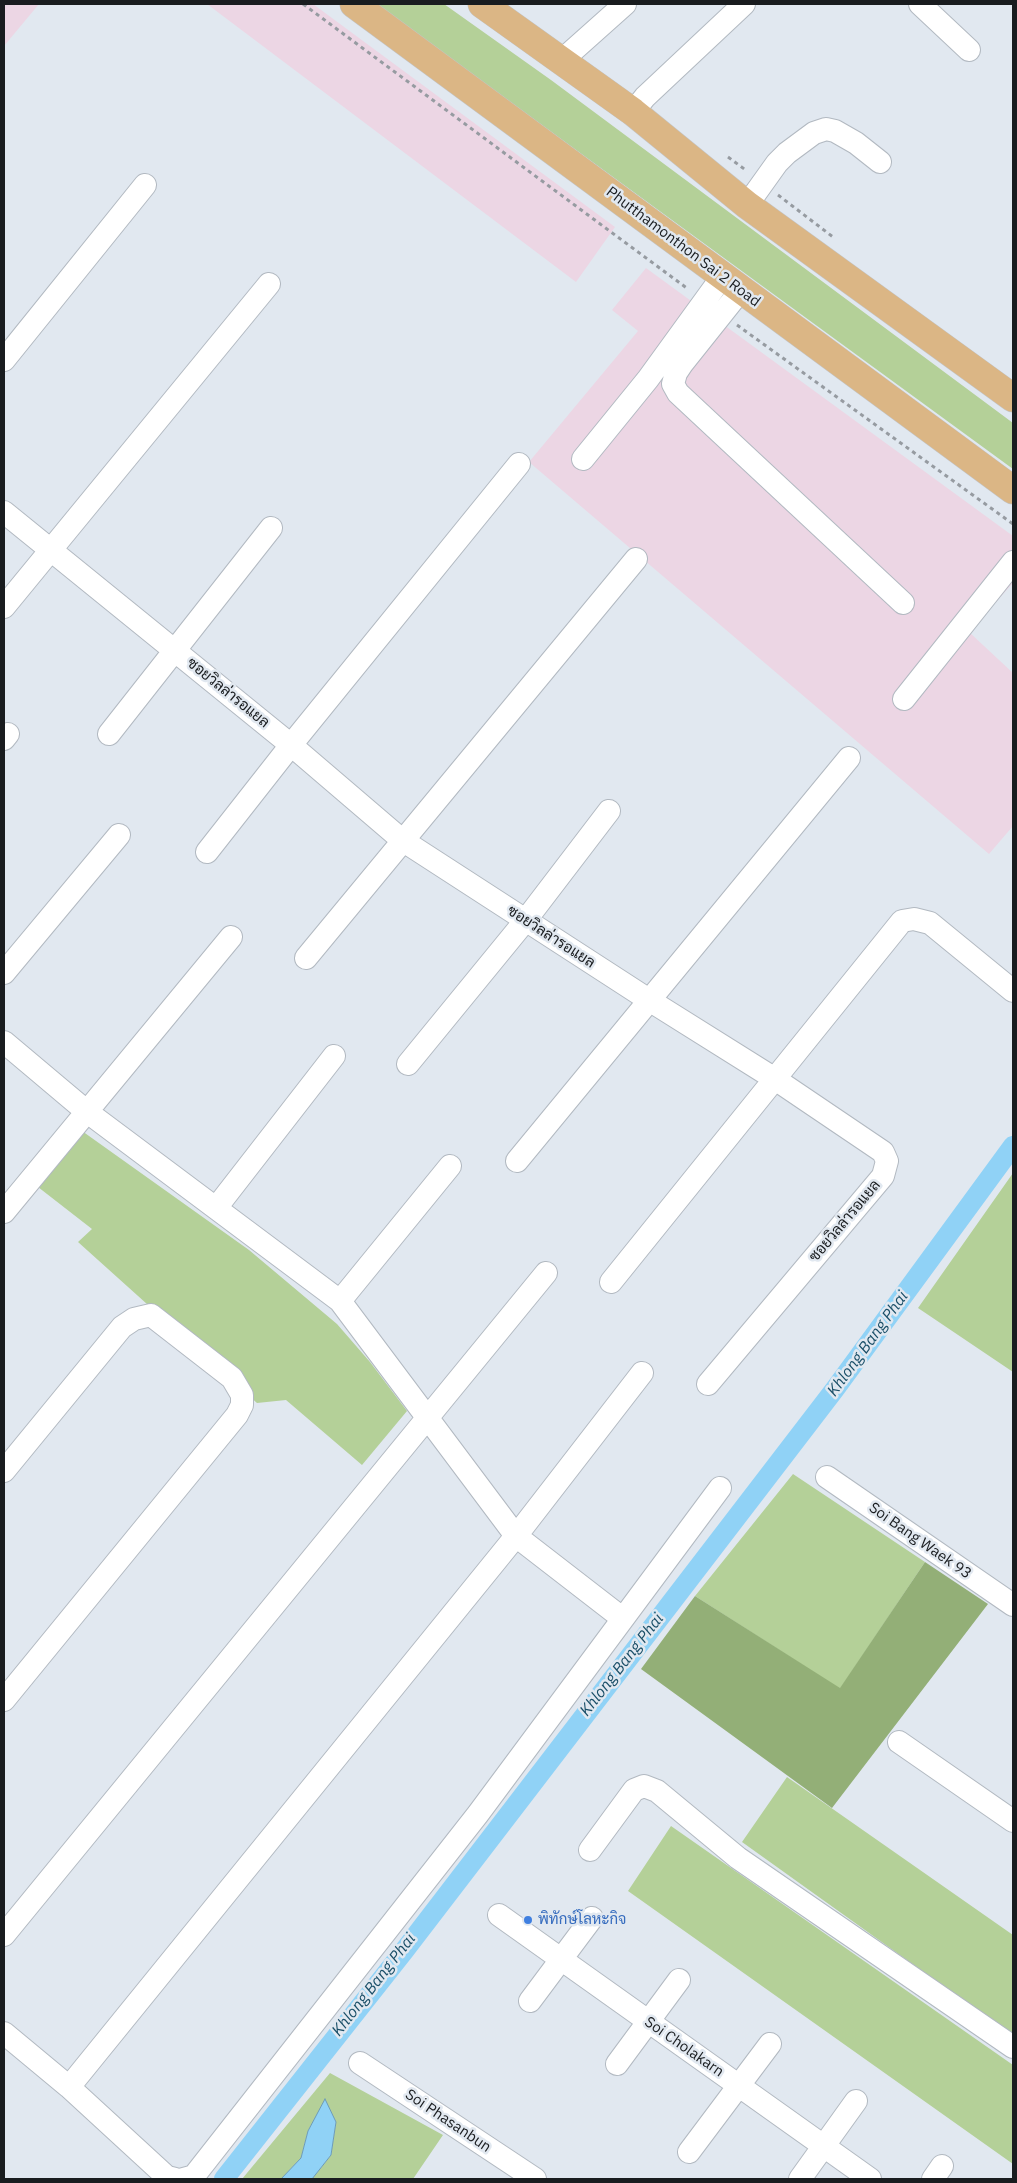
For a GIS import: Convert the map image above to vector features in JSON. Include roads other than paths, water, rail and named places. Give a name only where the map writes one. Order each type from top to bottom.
[{"type":"main road","name":"Phutthamonthon Sai 2 Road","points":[[354,4],[731,284],[1013,490]]},
{"type":"main road","points":[[482,4],[560,62],[633,112],[746,204],[1013,398]]},
{"type":"street","points":[[560,62],[625,4]]},
{"type":"street","points":[[633,112],[645,97],[744,4]]},
{"type":"street","points":[[920,4],[969,50]]},
{"type":"street","points":[[746,204],[777,163],[787,153],[814,133],[826,128],[856,143],[880,162]]},
{"type":"street","points":[[4,360],[145,186]]},
{"type":"street","points":[[4,608],[269,284]]},
{"type":"street","points":[[583,459],[648,379],[714,307],[731,284]]},
{"type":"street","points":[[714,307],[676,373],[673,384],[678,393],[902,603]]},
{"type":"street","points":[[207,852],[291,745],[519,464]]},
{"type":"street","name":"ซอยวิลล่ารอแยล","points":[[4,512],[291,745],[402,840],[525,921],[775,1079],[883,1152],[887,1161],[883,1176],[708,1384]]},
{"type":"street","points":[[109,734],[271,528]]},
{"type":"street","points":[[306,958],[636,559]]},
{"type":"street","points":[[904,699],[1013,562]]},
{"type":"street","points":[[517,1161],[849,758]]},
{"type":"street","points":[[408,1064],[525,921],[609,811]]},
{"type":"street","points":[[4,973],[119,835]]},
{"type":"street","points":[[611,1282],[902,921],[914,919],[930,923],[1013,991]]},
{"type":"street","points":[[4,1212],[231,936]]},
{"type":"street","points":[[4,1042],[86,1111],[340,1301],[516,1536],[622,1618]]},
{"type":"street","points":[[216,1208],[334,1056]]},
{"type":"street","points":[[340,1301],[450,1166]]},
{"type":"street","points":[[4,1936],[546,1273]]},
{"type":"street","points":[[4,1471],[122,1327],[134,1319],[151,1315],[232,1378],[242,1395],[242,1405],[237,1415],[4,1700]]},
{"type":"street","points":[[69,2087],[516,1536],[642,1373]]},
{"type":"street","name":"Soi Bang Waek 93","points":[[827,1477],[1013,1605]]},
{"type":"street","points":[[183,2179],[194,2176],[472,1822],[720,1488]]},
{"type":"street","points":[[899,1742],[1013,1821]]},
{"type":"street","points":[[590,1850],[634,1790],[644,1786],[657,1791],[738,1858],[1013,2047]]},
{"type":"street","name":"Soi Cholakarn","points":[[499,1916],[870,2179]]},
{"type":"street","points":[[530,2001],[592,1918]]},
{"type":"street","points":[[617,2064],[679,1980]]},
{"type":"street","points":[[4,2033],[69,2087],[167,2177],[175,2179]]},
{"type":"street","points":[[689,2152],[770,2044]]},
{"type":"street","name":"Soi Phasanbun","points":[[360,2063],[535,2179]]},
{"type":"street","points":[[800,2179],[856,2101]]},
{"type":"water","points":[[325,2099],[336,2122],[331,2155],[312,2179],[281,2179],[301,2158],[308,2131]]},
{"type":"waterway","name":"Khlong Bang Phai","points":[[224,2179],[404,1951],[835,1389],[1013,1146]]},
{"type":"place","name":"พิทักษ์โลหะกิจ","points":[[528,1920]]}]
